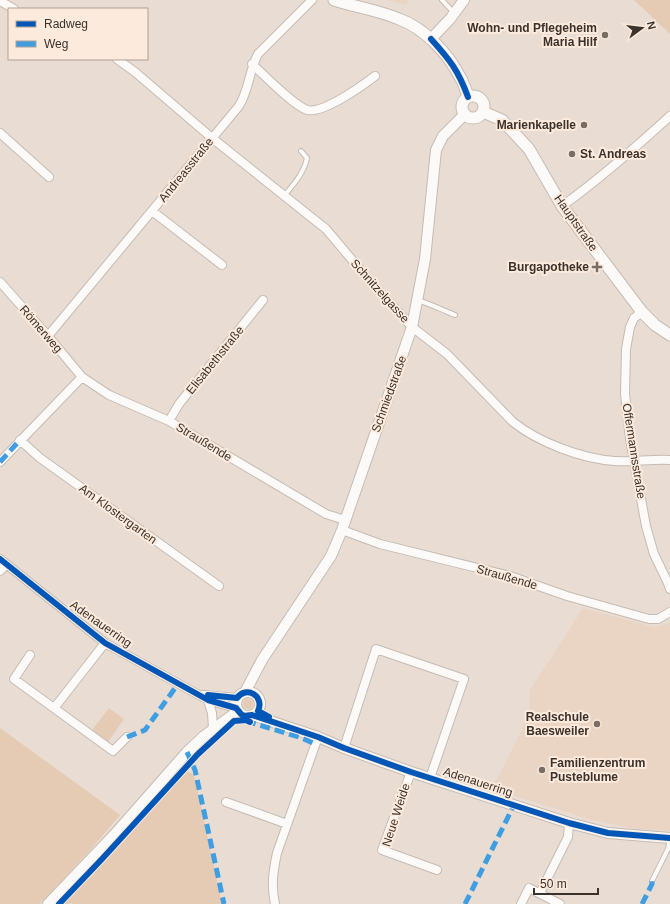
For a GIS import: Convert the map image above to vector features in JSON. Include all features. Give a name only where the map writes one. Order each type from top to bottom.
[{"type":"main road","points":[[334,0],[399,19],[410,24],[431,39],[451,62],[461,77],[468,97]]},
{"type":"main road","points":[[475,96],[481,99],[484,105],[483,112],[481,115],[474,118],[470,117],[465,114],[462,106],[463,102],[468,97],[475,96]]},
{"type":"main road","name":"Hauptstraße","points":[[483,112],[502,120],[529,149],[562,206],[642,312],[655,325],[670,335]]},
{"type":"street","name":"Andreasstraße","points":[[48,336],[243,99],[252,64],[258,54],[312,0]]},
{"type":"street","points":[[431,39],[454,14],[464,0]]},
{"type":"street","points":[[0,1],[12,8]]},
{"type":"street","name":"Schnitzelgasse","points":[[118,60],[135,72],[212,138],[284,196],[316,219],[412,327],[447,354],[513,422],[523,430],[570,451],[594,459],[615,461],[670,460]]},
{"type":"street","points":[[252,64],[296,104],[308,110],[319,110],[337,101],[362,86],[375,76]]},
{"type":"street","name":"Schmiedstraße","points":[[242,701],[262,660],[331,556],[342,530],[412,327],[425,259],[436,150],[443,136],[465,114]]},
{"type":"street","points":[[562,206],[583,191],[670,116]]},
{"type":"street","points":[[0,133],[49,177]]},
{"type":"street","points":[[152,211],[222,265]]},
{"type":"street","name":"Römerweg","points":[[0,282],[82,377]]},
{"type":"street","name":"Elisabethstraße","points":[[169,421],[179,404],[263,300]]},
{"type":"street","name":"Offermannsstraße","points":[[642,312],[634,318],[630,327],[626,349],[625,394],[633,461],[646,526],[654,554],[670,589]]},
{"type":"street","points":[[0,462],[82,377]]},
{"type":"street","name":"Straußende","points":[[82,377],[109,395],[169,421],[326,514],[345,520]]},
{"type":"street","name":"Am Klostergarten","points":[[20,440],[40,458],[218,586]]},
{"type":"street","name":"Straußende","points":[[342,530],[380,544],[510,576],[567,596],[649,620],[658,619],[670,612]]},
{"type":"street","points":[[0,571],[3,562]]},
{"type":"street","name":"Adenauerring","points":[[3,562],[105,643],[158,674],[208,700],[242,701]]},
{"type":"street","name":"Adenauerring","points":[[55,707],[105,643]]},
{"type":"street","points":[[344,748],[376,649],[464,679],[430,778]]},
{"type":"street","points":[[30,655],[14,679],[113,750],[127,737]]},
{"type":"street","name":"Adenauerring","points":[[198,694],[242,701]]},
{"type":"street","points":[[48,904],[114,835],[187,752],[204,736],[213,730],[242,701],[257,696],[260,703],[255,713]]},
{"type":"street","points":[[208,700],[212,713],[213,730]]},
{"type":"street","name":"Adenauerring","points":[[242,701],[244,716],[255,713],[284,727],[318,737],[411,772],[569,823],[608,833],[670,838]]},
{"type":"street","points":[[275,904],[273,894],[273,872],[277,853],[318,737]]},
{"type":"street","name":"Neue Weide","points":[[411,772],[382,850],[437,870]]},
{"type":"street","points":[[226,802],[287,824]]},
{"type":"street","points":[[540,893],[568,837],[569,823]]},
{"type":"street","points":[[521,904],[529,888],[560,904]]},
{"type":"lane","points":[[442,0],[454,14]]},
{"type":"lane","points":[[284,196],[298,179],[305,166],[306,158],[301,151]]},
{"type":"lane","points":[[417,300],[432,304],[455,315]]},
{"type":"lane","points":[[652,881],[668,850],[670,838]]},
{"type":"shaded area","points":[[387,0],[409,0],[406,5]]},
{"type":"shaded area","points":[[634,0],[670,0],[670,34]]},
{"type":"shaded area","name":"Realschule Baesweiler","points":[[583,608],[654,627],[670,623],[670,831],[637,829],[592,820],[492,789],[529,715],[530,690]]},
{"type":"shaded area","points":[[246,699],[250,699],[252,700],[252,708],[246,709],[243,706],[243,702]]},
{"type":"shaded area","points":[[109,708],[124,719],[108,742],[92,730]]},
{"type":"shaded area","points":[[0,728],[120,815],[92,848],[40,904],[0,904]]},
{"type":"shaded area","points":[[184,771],[191,773],[195,779],[222,904],[61,904],[130,831]]},
{"type":"marked path","points":[[0,462],[20,440]]},
{"type":"marked path","points":[[127,737],[145,730],[178,684]]},
{"type":"marked path","points":[[246,721],[302,738],[315,744]]},
{"type":"marked path","points":[[187,752],[195,770],[224,904]]},
{"type":"marked path","points":[[465,904],[514,805]]},
{"type":"marked path","points":[[642,904],[652,881]]},
{"type":"cycle path","points":[[431,39],[453,66],[468,97]]},
{"type":"cycle path","points":[[0,559],[105,643],[208,700],[236,708],[244,716],[252,715],[318,737],[411,772],[569,823],[608,833],[670,838]]},
{"type":"cycle path","points":[[208,695],[237,698],[241,694],[249,692],[254,694],[259,701],[258,711],[269,717]]},
{"type":"cycle path","points":[[59,904],[198,754],[234,721],[246,720],[250,722]]},
{"type":"place","name":"Wohn- und Pflegeheim Maria Hilf","points":[[605,35]]},
{"type":"place","name":"Marienkapelle","points":[[584,125]]},
{"type":"place","name":"St. Andreas","points":[[572,154]]},
{"type":"place","name":"Burgapotheke","points":[[597,267]]},
{"type":"place","name":"Realschule Baesweiler","points":[[597,724]]},
{"type":"place","name":"Familienzentrum Pusteblume","points":[[542,770]]}]
